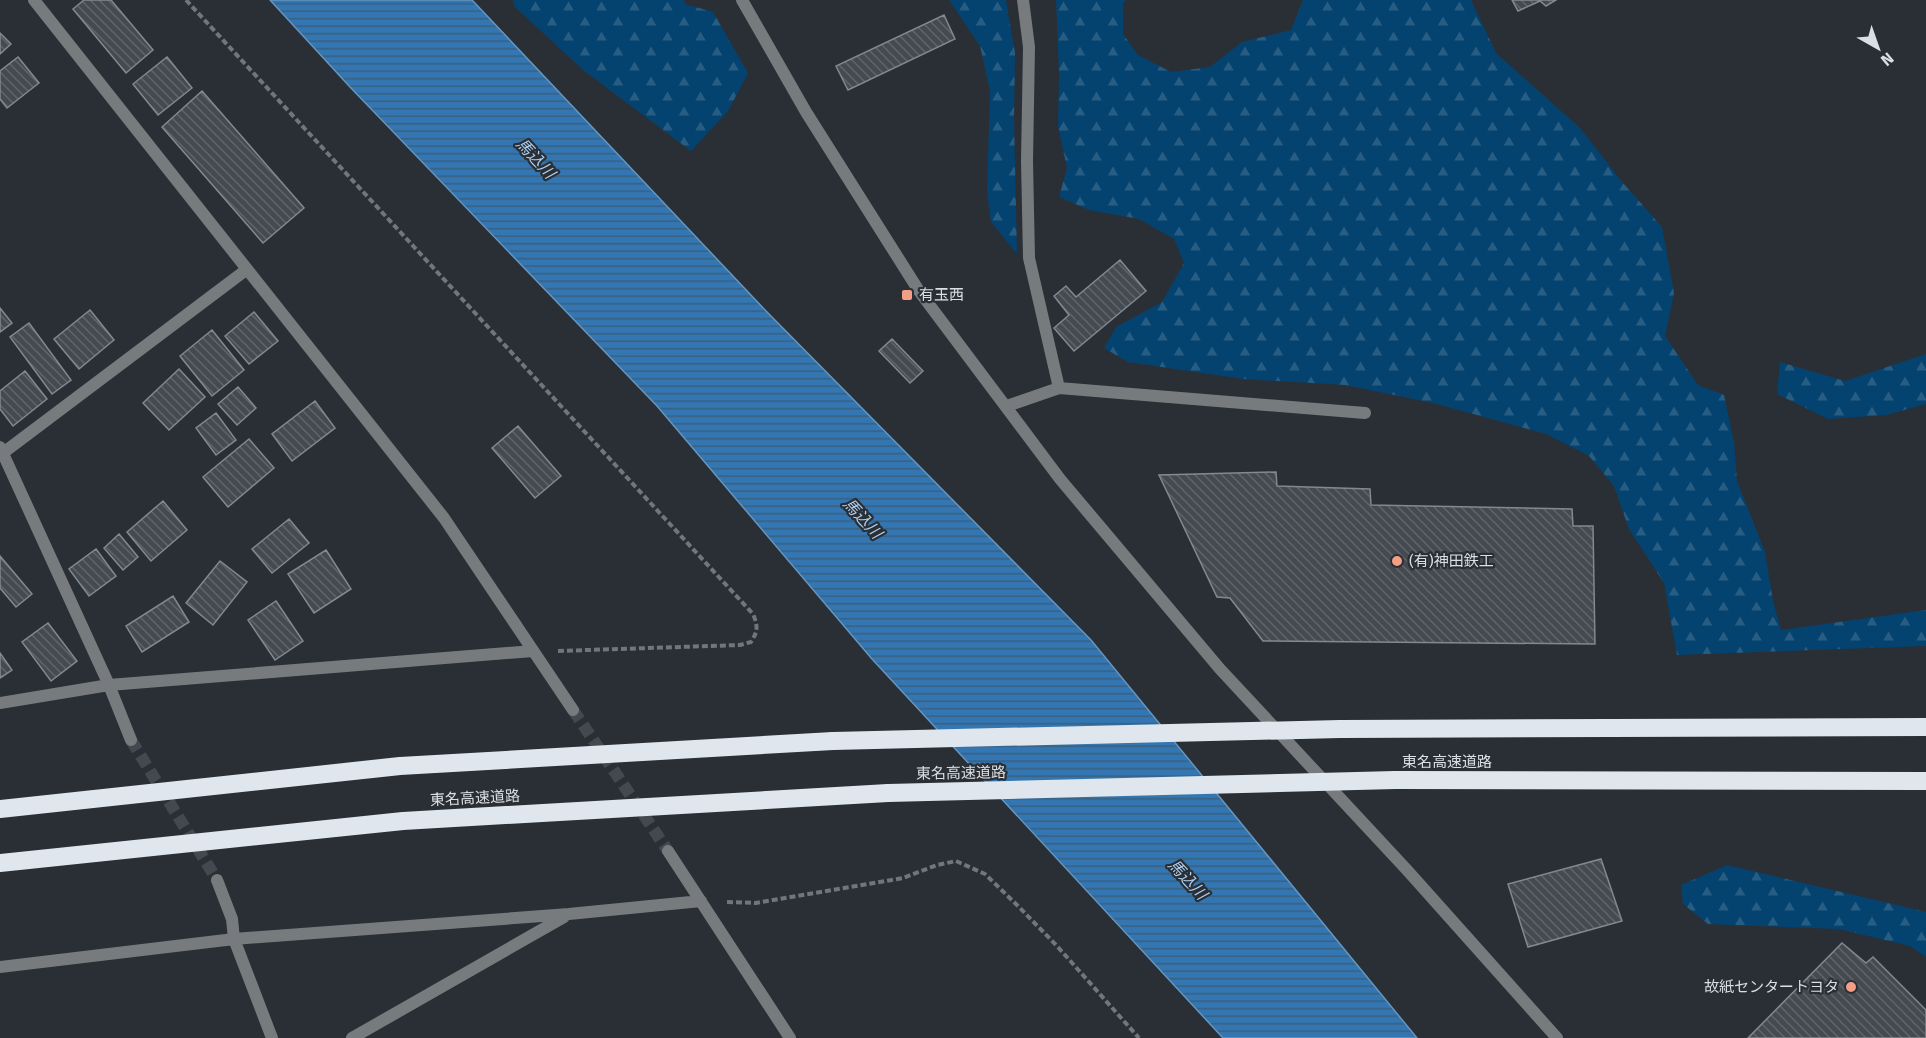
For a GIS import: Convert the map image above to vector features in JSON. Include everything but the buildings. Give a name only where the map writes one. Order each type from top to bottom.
[{"type":"highway","points":[[0,809],[400,766],[833,741],[1340,729],[1926,727]]},
{"type":"highway","name":"東名高速道路","points":[[0,863],[403,821],[888,793],[1395,780],[1926,781]]},
{"type":"street","points":[[34,0],[444,518],[573,710]]},
{"type":"street","points":[[742,0],[806,112],[919,291],[1060,479],[1220,669],[1407,870],[1557,1038]]},
{"type":"street","points":[[1023,0],[1029,47],[1027,160],[1029,258],[1059,388]]},
{"type":"street","points":[[131,740],[109,685],[2,450],[246,270]]},
{"type":"street","points":[[1007,406],[1059,388],[1365,414]]},
{"type":"street","points":[[0,703],[109,685],[533,651]]},
{"type":"street","points":[[668,851],[790,1038]]},
{"type":"street","points":[[217,880],[232,919],[234,939],[272,1038]]},
{"type":"street","points":[[0,967],[234,939],[702,902]]},
{"type":"street","points":[[352,1038],[569,914]]},
{"type":"path","points":[[186,0],[753,614],[758,632],[751,642],[740,645],[533,651]]},
{"type":"path","points":[[702,902],[756,903],[903,878],[937,865],[956,861],[985,874],[1057,946],[1139,1038]]},
{"type":"green space","points":[[513,0],[684,0],[685,4],[713,12],[748,73],[728,111],[691,151],[583,70],[514,6]]},
{"type":"green space","points":[[949,0],[1006,0],[1015,53],[1017,254],[991,222],[987,192],[990,91],[980,46]]},
{"type":"green space","points":[[1056,0],[1126,0],[1123,4],[1123,34],[1138,55],[1171,72],[1210,67],[1242,42],[1291,30],[1303,0],[1471,0],[1496,53],[1580,128],[1623,183],[1662,227],[1674,293],[1665,336],[1698,385],[1724,395],[1734,442],[1737,481],[1765,552],[1773,601],[1781,630],[1926,610],[1926,646],[1677,655],[1664,583],[1629,529],[1614,486],[1589,456],[1546,434],[1433,403],[1345,385],[1243,379],[1128,362],[1104,348],[1116,327],[1162,302],[1184,263],[1174,239],[1139,219],[1089,210],[1059,197],[1067,168],[1058,126],[1059,74]]},
{"type":"green space","points":[[1926,354],[1926,404],[1886,415],[1828,419],[1777,394],[1780,362],[1845,381]]},
{"type":"green space","points":[[1727,865],[1926,912],[1926,957],[1910,946],[1839,929],[1708,924],[1683,904],[1681,885]]},
{"type":"water","name":"馬込川","points":[[270,0],[472,0],[766,311],[1091,640],[1417,1038],[1223,1038],[872,659],[657,406],[350,87]]},
{"type":"tunnel","points":[[573,710],[668,851]]},
{"type":"tunnel","points":[[131,740],[217,880]]},
{"type":"place","name":"有玉西","points":[[907,295]]},
{"type":"place","name":"(有)神田鉄工","points":[[1397,561]]},
{"type":"place","name":"故紙センタートヨタ","points":[[1851,987]]}]
